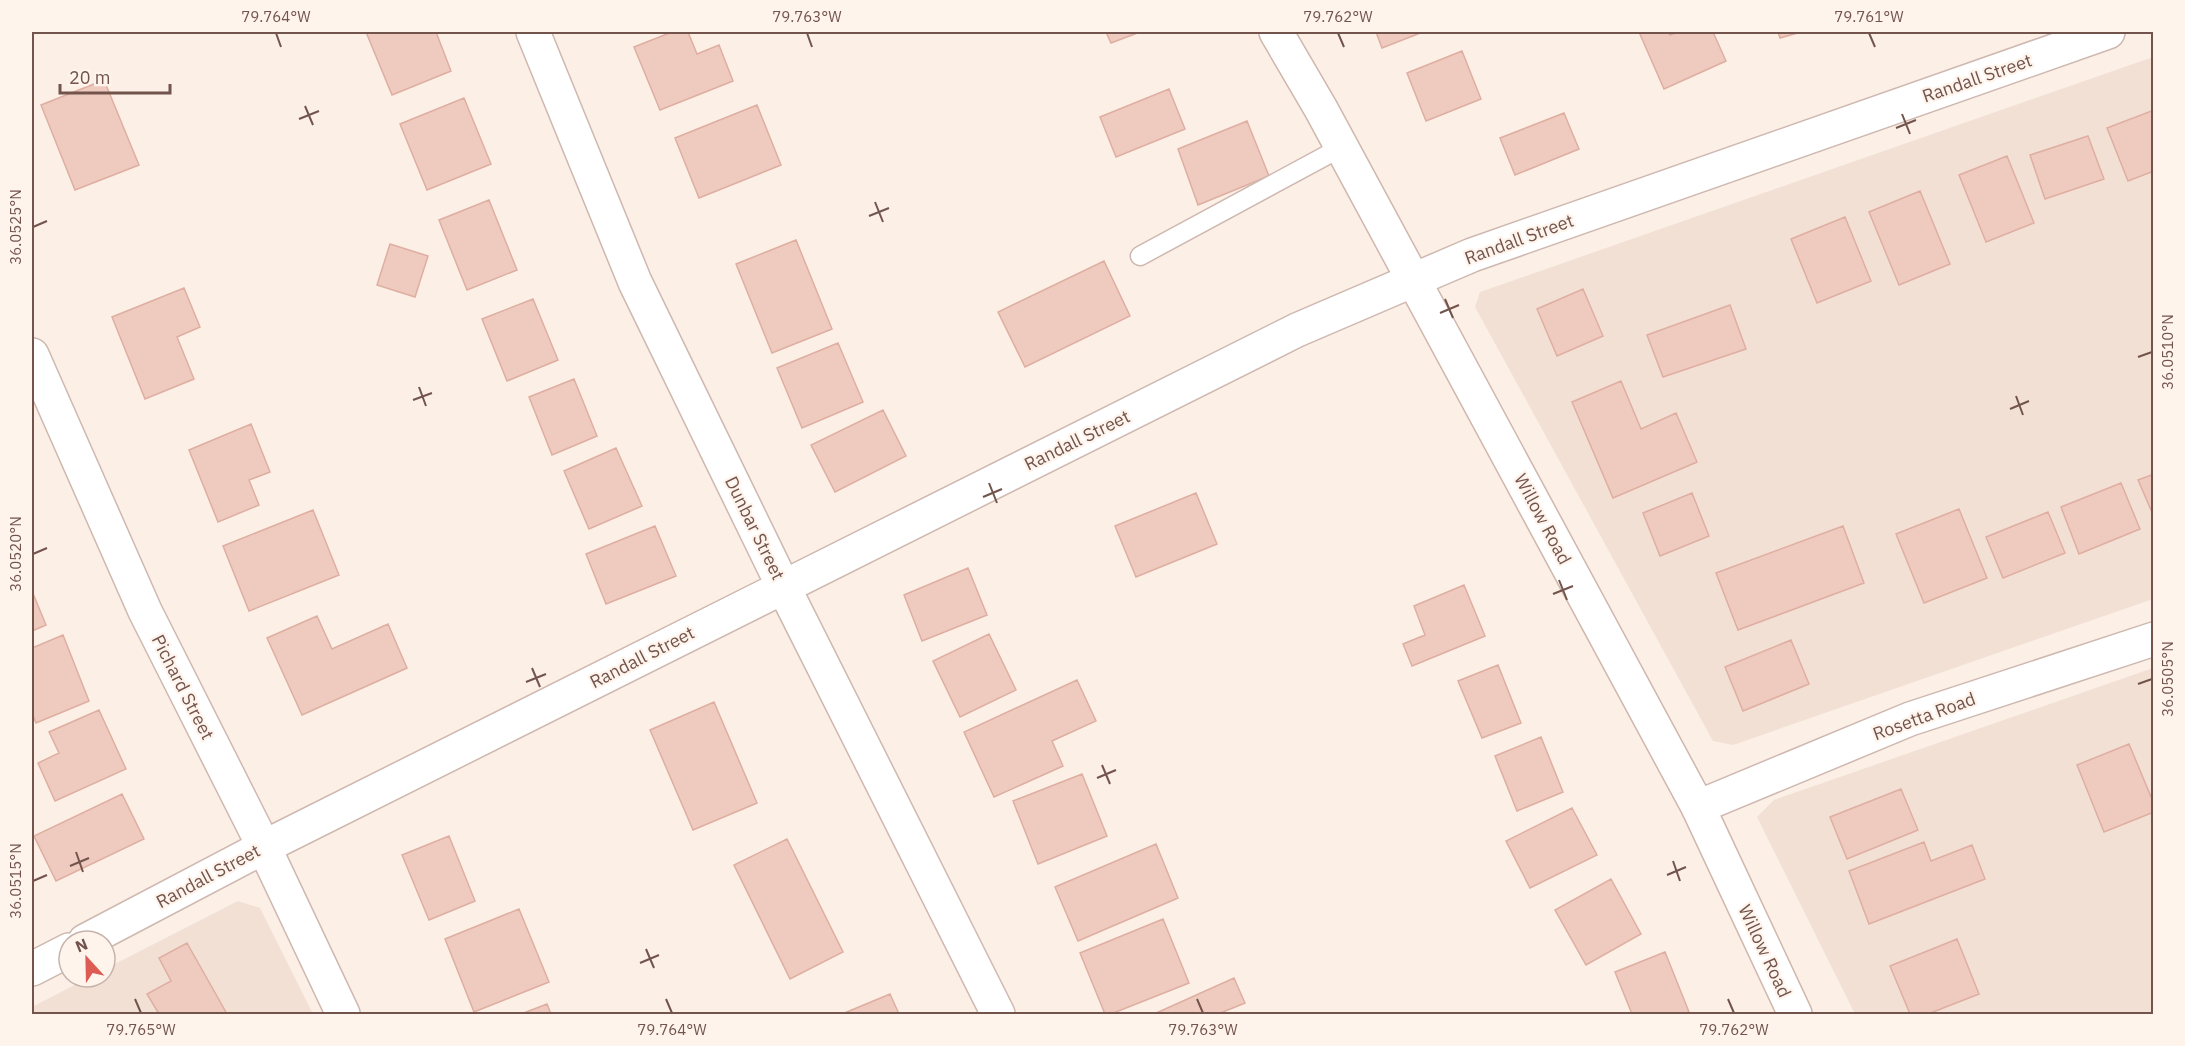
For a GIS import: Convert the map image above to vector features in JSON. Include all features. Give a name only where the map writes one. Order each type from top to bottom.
[{"type":"street","name":"Dunbar Street","points":[[533,32],[635,282],[783,586],[998,1014]]},
{"type":"street","name":"Willow Road","points":[[1276,32],[1342,147],[1698,807],[1795,1014]]},
{"type":"street","name":"Randall Street","points":[[108,929],[264,847],[1297,330],[1472,255],[2108,32]]},
{"type":"street","name":"Pichard Street","points":[[32,355],[145,611],[264,847],[343,1014]]},
{"type":"street","name":"Rosetta Road","points":[[1698,807],[1910,719],[2154,639]]},
{"type":"street","points":[[32,969],[57,956]]},
{"type":"lane","points":[[1140,256],[1342,147]]},
{"type":"shaded area","points":[[2153,57],[2153,599],[1733,745],[1713,741],[1475,307],[1480,292]]},
{"type":"shaded area","points":[[2153,668],[2153,1014],[1855,1014],[1757,817],[1774,800]]},
{"type":"shaded area","points":[[238,901],[260,908],[313,1014],[32,1014],[32,1007],[67,989],[117,989],[117,963]]},
{"type":"building","points":[[366,32],[436,32],[451,71],[392,95]]},
{"type":"building","points":[[672,32],[688,32],[697,54],[719,45],[733,81],[660,110],[634,47]]},
{"type":"building","points":[[1106,32],[1140,32],[1111,43]]},
{"type":"building","points":[[1376,32],[1423,32],[1382,48]]},
{"type":"building","points":[[1639,32],[1668,32],[1670,35],[1678,32],[1713,32],[1726,61],[1664,89]]},
{"type":"building","points":[[1778,32],[1801,32],[1780,38]]},
{"type":"building","points":[[1462,51],[1481,99],[1426,121],[1407,73]]},
{"type":"building","points":[[104,80],[139,165],[75,190],[41,105]]},
{"type":"building","points":[[1169,89],[1185,129],[1116,157],[1100,117]]},
{"type":"building","points":[[464,98],[491,164],[427,190],[400,124]]},
{"type":"building","points":[[757,105],[781,165],[699,198],[675,138]]},
{"type":"building","points":[[2154,110],[2154,171],[2128,181],[2107,128]]},
{"type":"building","points":[[1564,113],[1579,149],[1515,175],[1500,138]]},
{"type":"building","points":[[1247,121],[1269,176],[1198,205],[1178,149]]},
{"type":"building","points":[[2088,136],[2104,179],[2045,199],[2030,155]]},
{"type":"building","points":[[2007,156],[2034,223],[1986,242],[1959,175]]},
{"type":"building","points":[[1920,191],[1950,264],[1899,285],[1869,212]]},
{"type":"building","points":[[489,200],[517,270],[467,290],[439,220]]},
{"type":"building","points":[[1845,217],[1871,281],[1817,303],[1791,239]]},
{"type":"building","points":[[796,240],[832,329],[772,353],[736,264]]},
{"type":"building","points":[[390,244],[428,256],[415,297],[377,285]]},
{"type":"building","points":[[1104,261],[1130,316],[1025,367],[998,312]]},
{"type":"building","points":[[184,288],[200,327],[177,337],[194,379],[145,399],[112,317]]},
{"type":"building","points":[[1583,289],[1603,336],[1557,356],[1537,309]]},
{"type":"building","points":[[533,299],[558,360],[507,381],[482,319]]},
{"type":"building","points":[[1730,305],[1746,349],[1663,377],[1647,335]]},
{"type":"building","points":[[838,343],[863,402],[802,428],[777,368]]},
{"type":"building","points":[[574,379],[597,436],[552,455],[529,397]]},
{"type":"building","points":[[1621,381],[1641,429],[1676,413],[1697,462],[1613,498],[1572,402]]},
{"type":"building","points":[[883,410],[906,456],[835,492],[811,445]]},
{"type":"building","points":[[251,424],[270,472],[249,480],[259,505],[218,522],[189,450]]},
{"type":"building","points":[[616,448],[642,506],[589,529],[564,471]]},
{"type":"building","points":[[2154,474],[2154,517],[2138,480]]},
{"type":"building","points":[[2121,483],[2140,529],[2079,554],[2061,507]]},
{"type":"building","points":[[1196,493],[1217,544],[1136,577],[1115,526]]},
{"type":"building","points":[[1692,493],[1709,536],[1660,556],[1643,513]]},
{"type":"building","points":[[1959,509],[1987,578],[1924,603],[1896,534]]},
{"type":"building","points":[[313,510],[339,575],[249,611],[223,546]]},
{"type":"building","points":[[2048,512],[2065,553],[2003,578],[1986,537]]},
{"type":"building","points":[[655,526],[676,576],[606,604],[586,554]]},
{"type":"building","points":[[1843,526],[1864,583],[1738,630],[1716,573]]},
{"type":"building","points":[[968,568],[987,615],[922,641],[904,595]]},
{"type":"building","points":[[1464,585],[1485,636],[1412,666],[1403,644],[1425,635],[1414,606]]},
{"type":"building","points":[[32,591],[46,625],[32,631]]},
{"type":"building","points":[[317,616],[332,649],[388,624],[407,668],[302,715],[267,638]]},
{"type":"building","points":[[989,634],[1016,690],[960,717],[933,661]]},
{"type":"building","points":[[63,635],[89,701],[36,723],[32,713],[32,648]]},
{"type":"building","points":[[1791,640],[1809,684],[1743,711],[1725,667]]},
{"type":"building","points":[[1498,665],[1521,723],[1482,738],[1458,681]]},
{"type":"building","points":[[1077,680],[1096,721],[1052,741],[1063,766],[994,797],[964,732]]},
{"type":"building","points":[[714,702],[757,803],[693,830],[650,730]]},
{"type":"building","points":[[99,710],[126,769],[55,801],[38,763],[59,753],[49,732]]},
{"type":"building","points":[[1541,737],[1563,792],[1517,811],[1495,756]]},
{"type":"building","points":[[2129,744],[2154,804],[2154,812],[2104,832],[2077,765]]},
{"type":"building","points":[[1082,774],[1107,836],[1038,864],[1013,801]]},
{"type":"building","points":[[1901,789],[1918,830],[1847,859],[1830,817]]},
{"type":"building","points":[[122,794],[144,839],[56,881],[34,836]]},
{"type":"building","points":[[1572,808],[1597,855],[1530,888],[1506,841]]},
{"type":"building","points":[[449,836],[475,901],[429,920],[402,855]]},
{"type":"building","points":[[787,839],[843,952],[790,979],[734,865]]},
{"type":"building","points":[[1924,842],[1931,861],[1972,845],[1985,879],[1869,924],[1849,871]]},
{"type":"building","points":[[1156,844],[1178,898],[1078,941],[1055,887]]},
{"type":"building","points":[[1611,879],[1641,934],[1586,965],[1555,910]]},
{"type":"building","points":[[519,909],[549,982],[474,1012],[445,939]]},
{"type":"building","points":[[1163,919],[1189,983],[1111,1014],[1105,1014],[1080,953]]},
{"type":"building","points":[[1957,939],[1979,994],[1928,1014],[1910,1014],[1890,966]]},
{"type":"building","points":[[187,943],[227,1014],[159,1014],[147,994],[171,981],[159,958]]},
{"type":"building","points":[[1665,952],[1689,1012],[1632,1014],[1615,972]]},
{"type":"building","points":[[1234,978],[1245,1003],[1218,1014],[1154,1014]]},
{"type":"building","points":[[890,994],[899,1014],[842,1014]]},
{"type":"building","points":[[547,1004],[551,1014],[521,1014]]}]
